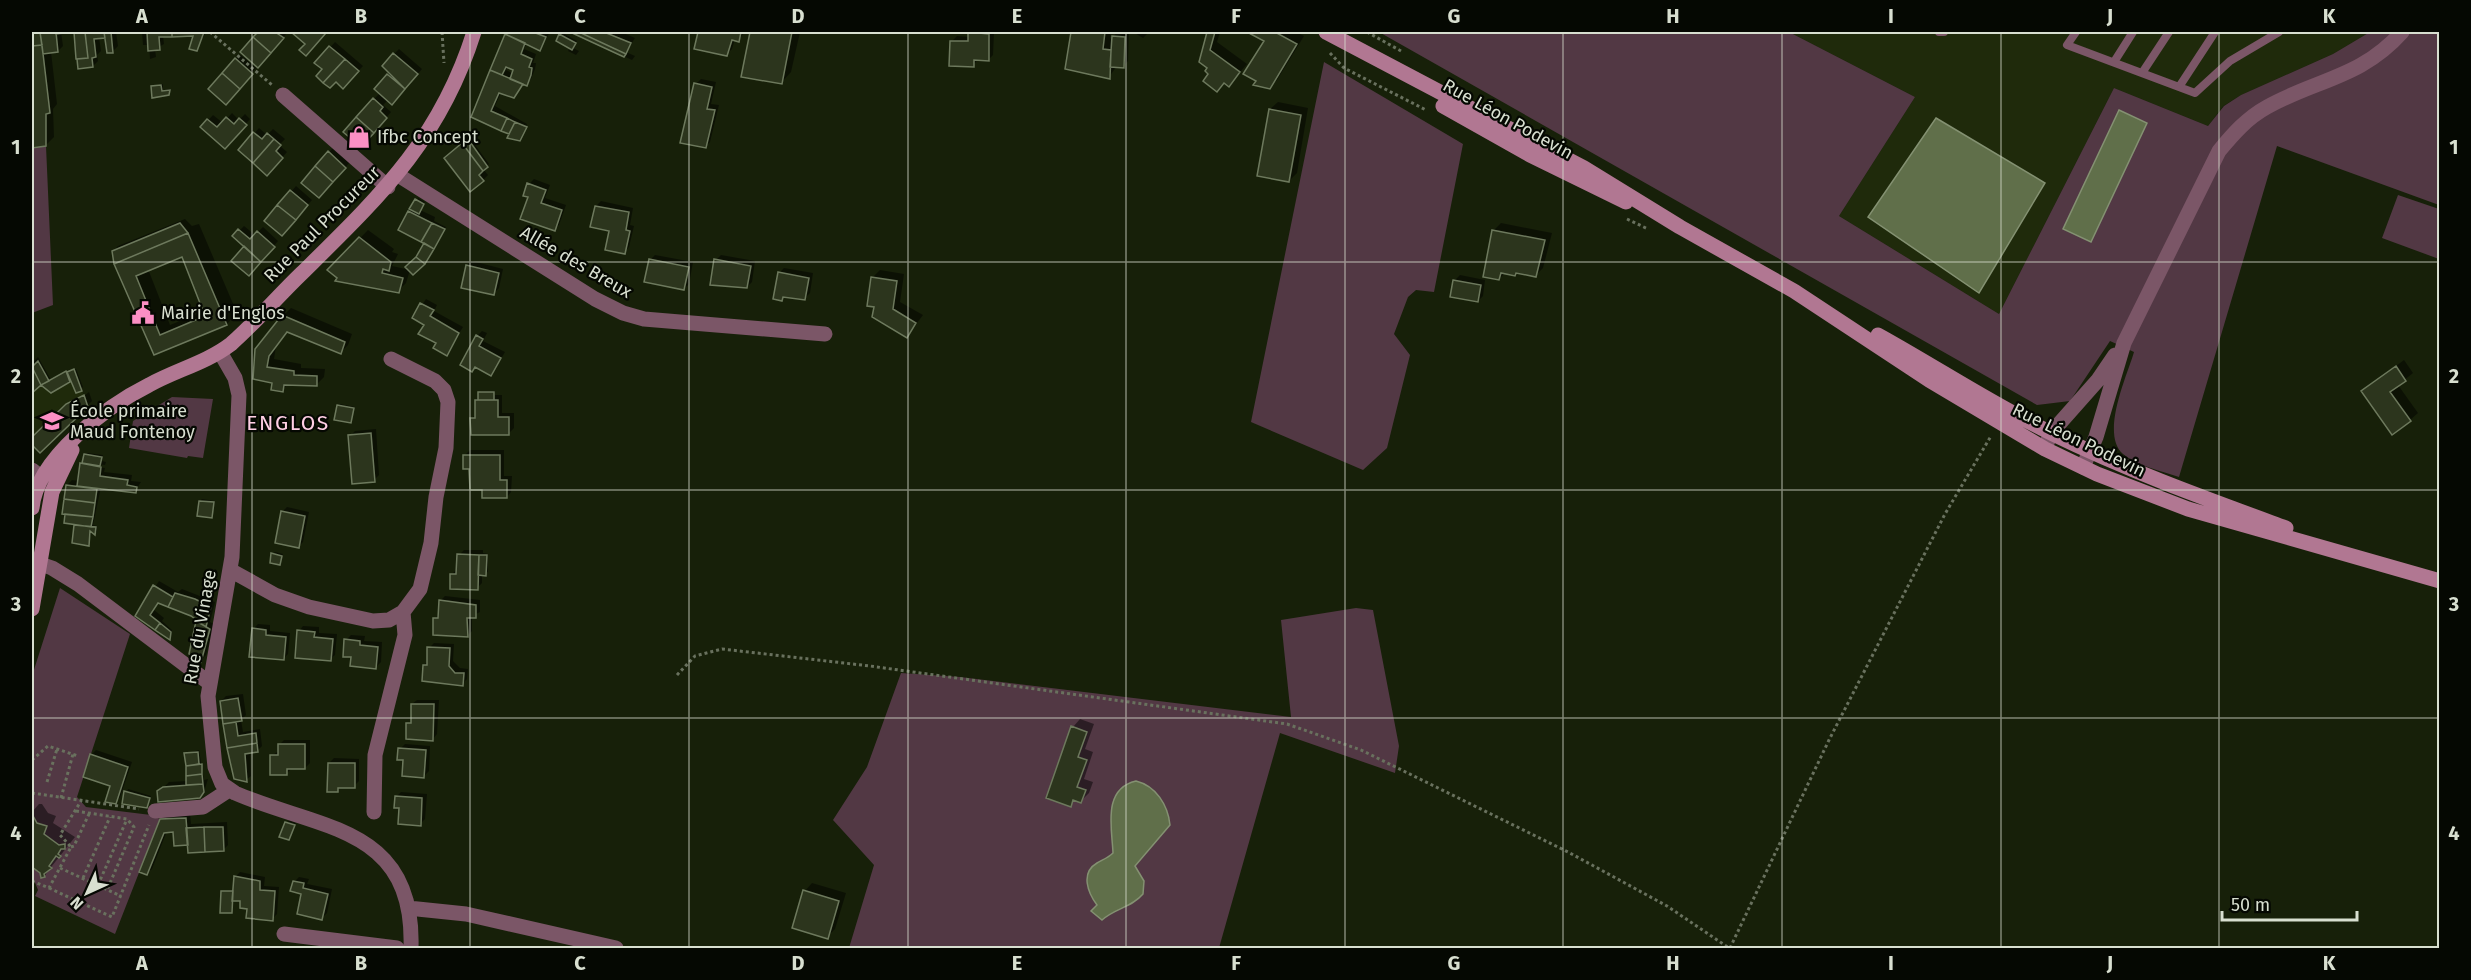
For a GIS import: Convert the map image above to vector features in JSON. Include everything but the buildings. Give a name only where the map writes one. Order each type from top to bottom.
[{"type":"main road","name":"Rue Paul Procureur","points":[[32,508],[36,474],[53,462],[113,406],[134,393],[220,352],[240,336],[393,181],[442,110],[474,32]]},
{"type":"main road","name":"Rue Léon Podevin","points":[[1324,32],[1584,168],[1680,227],[1922,359],[2051,433],[2169,485],[2376,561],[2439,581]]},
{"type":"main road","name":"Rue Léon Podevin","points":[[1794,291],[1999,424],[2045,449],[2151,496],[2220,520],[2376,561]]},
{"type":"main road","name":"Rue Paul Procureur","points":[[32,609],[36,562],[52,492],[59,472],[83,432]]},
{"type":"street","points":[[2045,449],[2051,433],[2098,380],[2124,343],[2219,151],[2234,132],[2268,107],[2345,75],[2368,62],[2390,45],[2402,32]]},
{"type":"street","name":"Allée des Breux","points":[[283,95],[393,181],[623,313],[657,320],[825,334]]},
{"type":"street","points":[[2084,467],[2092,452],[2124,343]]},
{"type":"street","name":"Rue du Vinage","points":[[220,352],[235,378],[239,395],[230,570],[208,682],[208,708],[215,767],[222,784],[229,790]]},
{"type":"street","points":[[230,570],[275,595],[309,607],[373,621],[389,620],[403,612],[420,589],[431,543],[436,497],[446,448],[448,402],[440,385],[391,359]]},
{"type":"street","points":[[36,562],[78,584],[208,682]]},
{"type":"street","points":[[374,812],[375,755],[405,635],[403,612]]},
{"type":"street","points":[[155,811],[202,807],[211,804],[229,790],[355,836],[376,853],[393,874],[408,908],[411,948]]},
{"type":"street","points":[[408,908],[466,914],[616,948]]},
{"type":"street","points":[[284,934],[398,948]]},
{"type":"lane","points":[[1939,32],[1944,32]]},
{"type":"lane","points":[[2076,32],[2067,45],[2194,93],[2230,61],[2279,32]]},
{"type":"lane","points":[[2114,62],[2133,32]]},
{"type":"lane","points":[[2142,74],[2169,32]]},
{"type":"lane","points":[[2179,87],[2215,32]]},
{"type":"lane","points":[[2262,42],[2268,32]]},
{"type":"path","points":[[210,32],[283,95]]},
{"type":"path","points":[[677,675],[694,656],[722,649],[870,666],[1287,724],[1361,750],[1568,852],[1667,906],[1730,948],[1829,740],[1945,514],[1999,424]]},
{"type":"path","points":[[32,760],[48,746],[78,756]]},
{"type":"path","points":[[47,782],[57,749]]},
{"type":"path","points":[[61,798],[74,754]]},
{"type":"path","points":[[32,793],[155,811],[112,917],[32,881]]},
{"type":"path","points":[[71,847],[60,835],[81,801]]},
{"type":"path","points":[[76,812],[127,819],[134,827],[107,890]]},
{"type":"path","points":[[49,888],[71,847],[74,846],[89,814]]},
{"type":"path","points":[[83,878],[110,818]]},
{"type":"path","points":[[98,885],[127,819]]},
{"type":"path","points":[[60,868],[121,896]]},
{"type":"shaded area","points":[[1379,32],[1789,32],[1915,97],[1839,216],[1999,314],[2114,88],[2208,126],[2224,106],[2241,95],[2333,54],[2370,32],[2439,32],[2439,205],[2277,146],[2179,477],[2136,462],[2123,454],[2117,445],[2114,433],[2117,404],[2134,352],[2110,341],[2070,401],[2037,405]]},
{"type":"shaded area","points":[[1789,32],[2370,32],[2333,54],[2241,95],[2223,106],[2208,126],[2114,88],[1999,314],[1839,216],[1915,97]]},
{"type":"shaded area","points":[[1324,62],[1463,144],[1434,292],[1416,290],[1408,297],[1394,334],[1410,355],[1387,448],[1363,470],[1251,422]]},
{"type":"shaded area","points":[[2119,110],[2147,123],[2091,242],[2063,229]]},
{"type":"shaded area","points":[[1936,118],[2045,183],[1979,293],[1868,217]]},
{"type":"shaded area","points":[[46,146],[53,305],[32,313],[32,148]]},
{"type":"shaded area","points":[[2398,195],[2439,209],[2439,259],[2382,238]]},
{"type":"shaded area","name":"École primaire Maud Fontenoy","points":[[74,369],[88,407],[40,453],[32,445],[32,393],[41,385]]},
{"type":"shaded area","points":[[172,397],[213,399],[203,458],[188,456],[187,458],[129,448],[133,421]]},
{"type":"shaded area","points":[[60,588],[130,634],[77,797],[86,807],[151,815],[160,819],[115,934],[35,896],[38,890],[32,875],[32,867],[40,873],[41,878],[44,877],[56,856],[61,856],[58,854],[61,849],[65,848],[65,844],[59,845],[44,834],[46,826],[37,823],[32,814],[32,676]]},
{"type":"shaded area","points":[[1356,608],[1373,610],[1399,746],[1395,773],[1280,733],[1219,948],[849,948],[874,865],[833,820],[867,767],[901,673],[960,677],[1291,717],[1281,620]]},
{"type":"shaded area","points":[[1136,781],[1149,787],[1160,797],[1167,810],[1170,825],[1135,866],[1144,881],[1143,894],[1102,920],[1091,911],[1097,905],[1091,895],[1087,878],[1092,867],[1113,853],[1111,811],[1114,801],[1118,792],[1125,785]]},
{"type":"place","name":"Ifbc Concept","points":[[359,137]]},
{"type":"place","name":"Mairie d'Englos","points":[[143,313]]},
{"type":"place","name":"École primaire Maud Fontenoy","points":[[52,421]]},
{"type":"district","name":"ENGLOS","points":[[288,423]]}]
